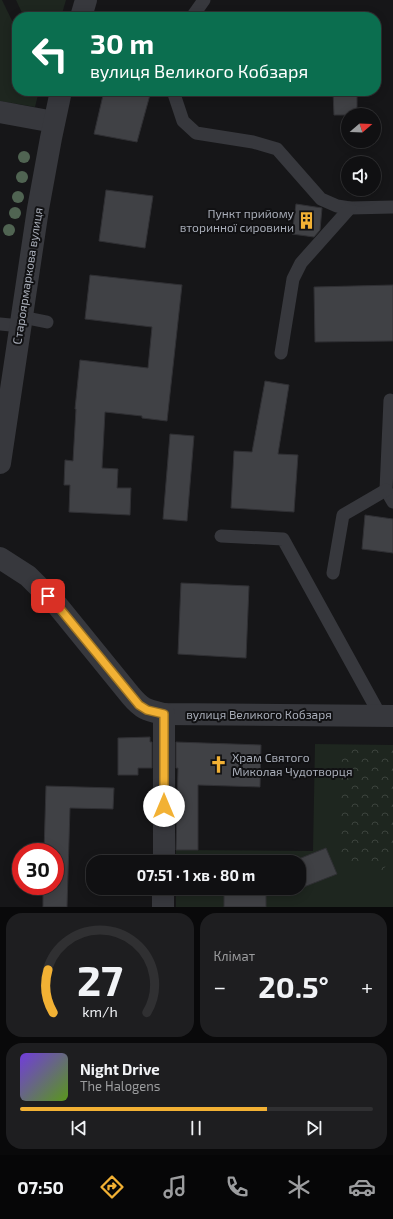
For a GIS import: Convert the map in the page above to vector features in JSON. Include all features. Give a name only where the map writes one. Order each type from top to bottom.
[{"type":"street","points":[[82,12],[86,0]]},
{"type":"street","name":"Староярмаркова вулиця","points":[[0,463],[14,323],[38,209],[54,122],[61,96]]},
{"type":"street","points":[[0,112],[54,122]]},
{"type":"street","name":"вулиця Великого Кобзаря","points":[[0,558],[28,576],[57,605],[139,705],[147,710],[164,714],[386,716]]},
{"type":"street","points":[[164,714],[164,855]]},
{"type":"street","points":[[163,895],[163,907]]},
{"type":"lane","points":[[196,12],[204,0]]},
{"type":"lane","points":[[175,96],[183,121],[196,133],[253,142],[277,149],[322,199],[337,206],[350,208],[393,207]]},
{"type":"lane","points":[[281,353],[293,279],[298,268],[350,208]]},
{"type":"lane","points":[[14,323],[47,322]]},
{"type":"lane","points":[[390,400],[386,490],[393,502]]},
{"type":"lane","points":[[333,573],[343,515],[386,490]]},
{"type":"lane","points":[[222,536],[283,539],[386,716]]},
{"type":"green space","points":[[0,0],[2,0],[12,21],[12,96],[38,96],[35,107],[0,101]]},
{"type":"green space","points":[[16,0],[66,0],[62,12],[22,12]]},
{"type":"green space","points":[[315,744],[393,745],[393,907],[176,907],[176,895],[306,895],[306,855],[176,855],[176,850],[313,851]]},
{"type":"green space","points":[[342,745],[393,745],[393,857],[382,871],[371,866],[351,862],[339,862]]},
{"type":"building","points":[[103,96],[150,96],[137,142],[94,134]]},
{"type":"building","points":[[333,96],[357,96],[357,108],[341,108],[341,115],[334,115]]},
{"type":"building","points":[[106,190],[153,196],[145,248],[99,241]]},
{"type":"building","name":"Пункт прийому вторинної сировини","points":[[296,204],[322,208],[320,230],[314,237],[292,234]]},
{"type":"building","points":[[90,275],[182,285],[167,421],[142,418],[142,416],[105,412],[102,468],[118,469],[117,488],[131,488],[130,515],[69,512],[70,485],[64,485],[65,460],[73,461],[75,409],[80,360],[148,368],[152,327],[85,319]]},
{"type":"building","points":[[393,285],[393,341],[315,342],[314,287]]},
{"type":"building","points":[[265,381],[289,385],[278,454],[298,455],[294,512],[231,508],[234,451],[252,452]]},
{"type":"building","points":[[170,434],[194,436],[187,521],[163,519]]},
{"type":"building","points":[[365,515],[393,519],[393,553],[362,549]]},
{"type":"building","points":[[181,583],[249,586],[246,658],[178,654]]},
{"type":"building","points":[[150,737],[150,742],[152,742],[152,768],[138,768],[138,775],[118,775],[118,738]]},
{"type":"building","name":"Храм Святого Миколая Чудотворця","points":[[176,742],[261,745],[260,787],[198,785],[198,850],[176,850],[178,768],[176,768]]},
{"type":"building","points":[[46,786],[114,788],[113,809],[70,808],[67,907],[43,907],[43,895],[64,895],[64,843],[44,843]]},
{"type":"building","points":[[326,848],[337,874],[306,886],[306,856]]},
{"type":"building","points":[[224,895],[266,895],[266,907],[224,907]]},
{"type":"place","name":"Пункт прийому вторинної сировини","points":[[307,221]]},
{"type":"place","name":"Храм Святого Миколая Чудотворця","points":[[219,765]]},
{"type":"route","points":[[48,596],[139,705],[147,710],[164,714],[164,806]]}]
